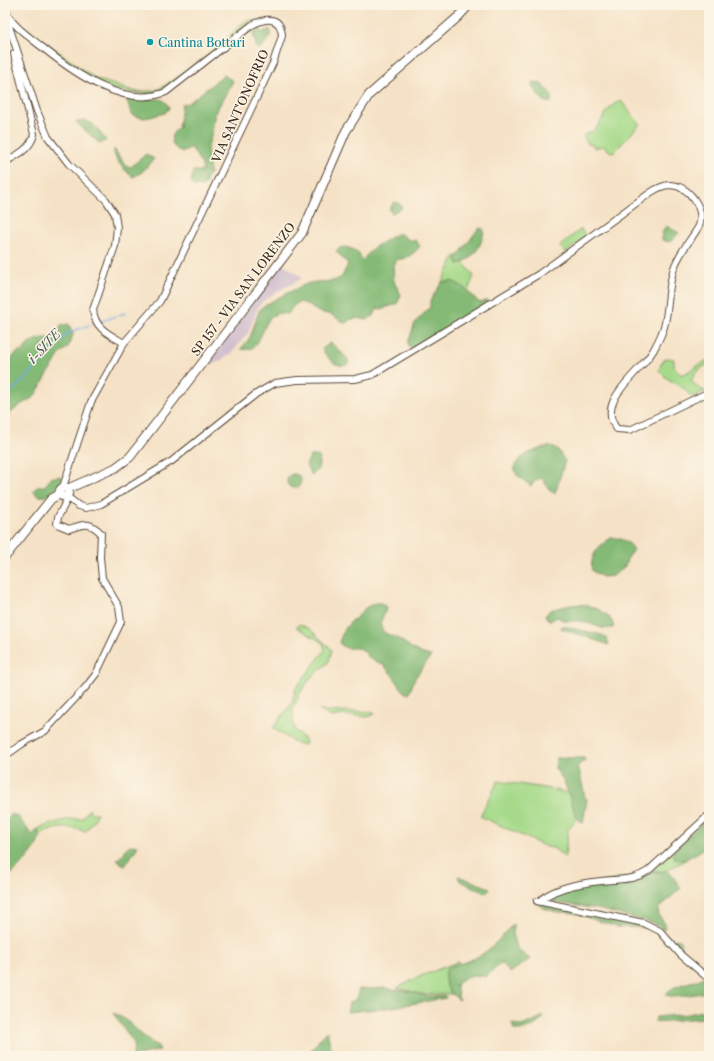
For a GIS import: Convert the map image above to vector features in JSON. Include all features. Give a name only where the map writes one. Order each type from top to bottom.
[{"type":"main road","name":"SP 157 - VIA SAN LORENZO","points":[[5,557],[51,499],[115,468],[130,456],[302,233],[346,131],[369,95],[458,17],[469,5]]},
{"type":"street","name":"VIA SANT'ONOFRIO","points":[[5,12],[17,28],[86,79],[101,86],[139,97],[156,96],[166,92],[260,20],[272,20],[280,27],[282,36],[273,63],[160,301],[124,343],[91,402],[58,517],[57,524],[69,529],[89,524],[94,526],[101,533],[100,557],[102,578],[119,607],[121,622],[96,674],[85,688],[45,731],[5,756]]},
{"type":"street","points":[[5,12],[15,48],[37,111],[48,137],[69,164],[106,200],[115,214],[118,228],[115,246],[93,310],[94,316],[101,330],[124,343]]},
{"type":"street","points":[[5,162],[22,152],[33,140],[34,134],[14,55],[15,48]]},
{"type":"street","points":[[65,493],[79,506],[86,508],[94,507],[110,499],[172,461],[245,402],[275,383],[297,380],[355,379],[372,374],[539,274],[650,193],[669,185],[677,186],[694,198],[700,208],[702,218],[674,269],[665,323],[660,338],[652,353],[615,397],[609,412],[610,418],[617,429],[630,430],[709,392]]},
{"type":"street","points":[[709,815],[640,877],[580,884],[549,892],[537,901],[644,923],[660,931],[681,955],[709,979]]},
{"type":"shaded area","points":[[281,262],[301,277],[301,279],[262,302],[258,307],[248,333],[231,354],[216,363],[202,366]]},
{"type":"green space","points":[[5,5],[8,5],[15,20],[96,79],[137,92],[157,90],[187,71],[218,47],[241,24],[253,20],[189,72],[164,90],[148,94],[130,93],[103,86],[88,79],[18,26]]},
{"type":"green space","points":[[258,25],[261,33],[270,29],[270,35],[266,43],[257,49],[253,32],[255,26]]},
{"type":"green space","points":[[224,75],[233,81],[215,113],[212,133],[207,149],[210,174],[207,175],[206,183],[202,187],[194,186],[191,183],[193,171],[203,171],[202,165],[191,147],[184,152],[180,151],[173,145],[171,138],[172,134],[179,128],[182,104],[186,104],[191,101]]},
{"type":"green space","points":[[533,82],[542,84],[547,89],[552,97],[551,102],[546,102],[539,96],[532,85]]},
{"type":"green space","points":[[125,95],[144,99],[162,100],[169,108],[165,113],[141,118],[137,117],[132,115]]},
{"type":"green space","points":[[621,101],[640,124],[615,151],[611,152],[603,146],[594,148],[593,145],[588,144],[583,135],[594,130],[612,106]]},
{"type":"green space","points":[[85,120],[94,125],[106,140],[100,144],[76,122]]},
{"type":"green space","points":[[114,149],[126,166],[131,167],[146,154],[154,159],[142,172],[133,177],[117,161]]},
{"type":"green space","points":[[394,202],[400,204],[402,208],[392,213],[389,210]]},
{"type":"green space","points":[[666,226],[679,233],[670,242],[662,240],[662,233]]},
{"type":"green space","points":[[481,228],[484,230],[483,236],[476,251],[469,259],[458,264],[456,259],[478,229]]},
{"type":"green space","points":[[581,229],[586,237],[565,253],[560,246]]},
{"type":"green space","points":[[396,234],[401,234],[409,240],[415,240],[420,246],[410,256],[398,259],[393,265],[394,282],[401,295],[397,304],[381,309],[378,308],[374,315],[367,320],[356,318],[346,323],[340,321],[332,315],[319,312],[301,302],[295,305],[288,314],[278,313],[271,318],[254,347],[241,349],[250,337],[263,306],[306,284],[330,281],[342,277],[348,264],[336,251],[344,247],[353,250],[359,253],[362,261],[373,248]]},
{"type":"green space","points":[[455,256],[457,256],[456,259],[458,264],[463,262],[474,276],[468,291],[456,283],[442,282]]},
{"type":"green space","points":[[452,281],[462,286],[480,303],[488,300],[488,303],[410,349],[408,343],[415,323],[430,307],[430,301],[442,282]]},
{"type":"green space","points":[[69,324],[73,335],[68,347],[60,354],[34,397],[20,405],[5,418],[4,391],[6,371],[9,363],[20,351],[22,353],[31,342],[44,338],[53,339],[62,325]]},
{"type":"green space","points":[[331,343],[346,357],[349,362],[347,365],[343,366],[335,364],[329,359],[322,349]]},
{"type":"green space","points":[[666,358],[674,359],[674,366],[680,374],[684,374],[709,359],[709,363],[696,372],[691,381],[700,389],[705,391],[693,397],[664,375],[659,370],[661,364]]},
{"type":"green space","points":[[550,446],[558,450],[565,461],[555,493],[550,491],[542,478],[536,480],[531,486],[517,475],[514,467],[516,463],[524,456]]},
{"type":"green space","points":[[310,456],[318,456],[320,458],[318,469],[312,476],[306,466]]},
{"type":"green space","points":[[294,474],[299,476],[301,481],[299,486],[294,488],[289,486],[287,481],[289,476]]},
{"type":"green space","points":[[59,476],[63,479],[50,494],[42,496],[34,492],[38,486],[45,486],[51,478]]},
{"type":"green space","points":[[611,538],[618,538],[624,541],[634,550],[627,559],[625,566],[613,576],[603,577],[592,571],[592,560],[599,548]]},
{"type":"green space","points":[[375,603],[381,603],[386,607],[381,623],[385,633],[397,638],[416,651],[431,656],[415,678],[409,694],[404,692],[392,674],[383,665],[369,658],[361,649],[346,648],[339,642],[344,630],[352,620],[355,619],[365,608]]},
{"type":"green space","points":[[570,605],[586,605],[599,610],[608,616],[613,624],[613,628],[602,628],[581,621],[565,621],[557,617],[550,621],[545,616],[550,610]]},
{"type":"green space","points":[[299,624],[310,629],[332,650],[328,663],[311,677],[300,693],[293,709],[293,723],[295,730],[306,741],[305,745],[297,744],[273,728],[292,703],[296,688],[325,650],[323,643],[296,627]]},
{"type":"green space","points":[[563,626],[602,635],[607,638],[609,645],[560,628]]},
{"type":"green space","points":[[319,710],[336,712],[371,712],[375,714],[368,717],[345,715],[331,717]]},
{"type":"green space","points":[[556,758],[584,758],[585,761],[579,764],[577,768],[580,773],[585,798],[587,799],[583,823],[577,819],[564,781],[555,768]]},
{"type":"green space","points":[[498,781],[569,793],[577,818],[568,830],[565,857],[553,848],[546,847],[480,816]]},
{"type":"green space","points":[[89,809],[91,813],[97,813],[93,822],[85,832],[74,828],[63,828],[51,830],[41,835],[38,833],[38,829],[53,823],[72,819],[82,819]]},
{"type":"green space","points":[[12,814],[18,817],[32,835],[38,829],[38,833],[41,835],[36,847],[12,874],[7,866],[10,854],[5,847],[5,821]]},
{"type":"green space","points":[[709,816],[709,847],[683,860],[675,859],[673,853],[678,846]]},
{"type":"green space","points":[[131,845],[138,846],[125,866],[117,860],[124,853],[127,847]]},
{"type":"green space","points":[[678,846],[675,859],[687,859],[666,871],[650,872]]},
{"type":"green space","points":[[668,870],[681,888],[658,909],[659,916],[666,925],[664,930],[654,923],[597,909],[546,901],[545,897],[556,892],[650,872]]},
{"type":"green space","points":[[458,876],[490,888],[486,893],[460,881]]},
{"type":"green space","points":[[536,903],[638,923],[651,928],[617,927],[574,913],[557,912],[543,908]]},
{"type":"green space","points":[[513,924],[514,941],[521,952],[530,959],[510,973],[502,963],[485,977],[474,976],[458,982],[456,985],[459,1000],[446,985],[445,976],[448,967],[478,957],[498,941]]},
{"type":"green space","points":[[676,939],[680,940],[683,950],[687,956],[698,964],[709,968],[709,977],[691,962],[671,941]]},
{"type":"green space","points":[[457,962],[461,964],[448,967],[445,974],[448,988],[452,994],[427,995],[397,988],[421,976]]},
{"type":"green space","points":[[704,977],[709,980],[709,986],[702,993],[676,997],[665,995],[673,988]]},
{"type":"green space","points":[[385,988],[412,992],[428,997],[445,996],[446,998],[387,1008],[347,1012],[349,1003],[356,999],[359,989]]},
{"type":"green space","points":[[709,1009],[709,1018],[655,1022],[656,1017],[689,1014]]},
{"type":"green space","points":[[113,1013],[125,1019],[146,1039],[158,1046],[160,1050],[133,1056],[134,1043]]},
{"type":"green space","points":[[544,1016],[539,1023],[531,1027],[522,1030],[514,1030],[512,1023],[522,1026]]},
{"type":"green space","points":[[327,1031],[333,1056],[306,1056]]},
{"type":"waterway","name":"i-SITE","points":[[99,322],[125,313]]},
{"type":"waterway","name":"i-SITE","points":[[5,397],[26,378],[68,333],[95,323]]},
{"type":"place","name":"Cantina Bottari","points":[[150,42]]}]
